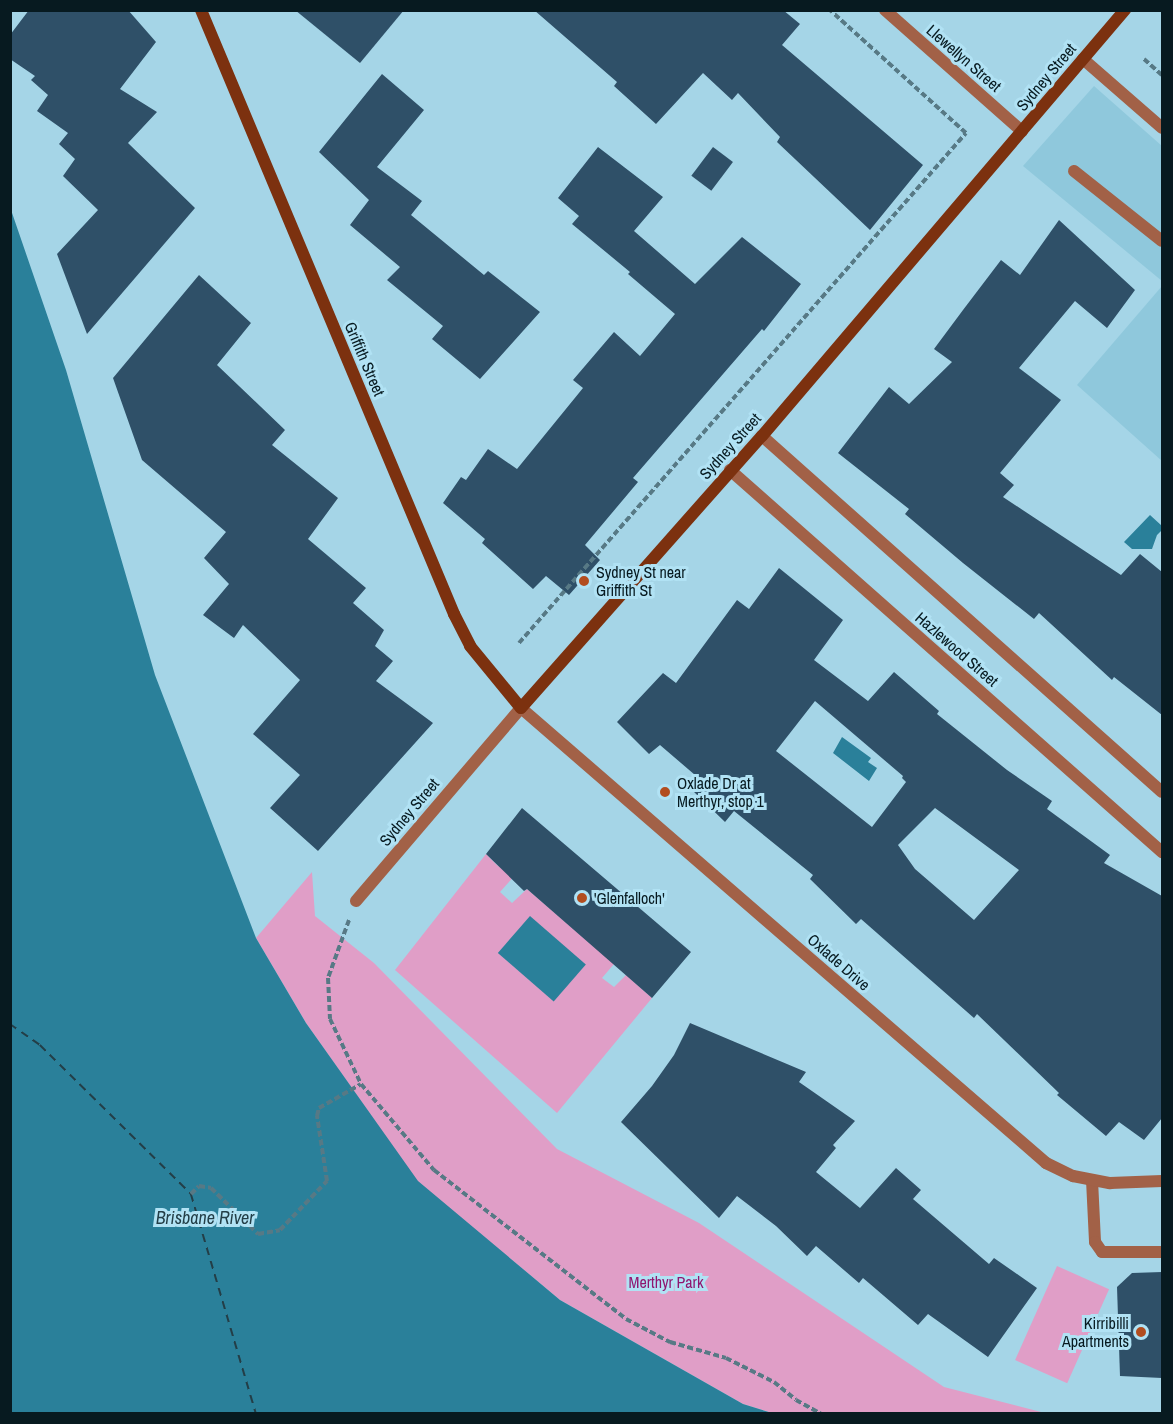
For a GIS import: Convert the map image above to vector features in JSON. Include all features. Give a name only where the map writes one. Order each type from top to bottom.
[{"type":"street","name":"Griffith Street","points":[[201,10],[454,614],[470,646],[521,708]]},
{"type":"street","name":"Llewellyn Street","points":[[885,10],[1022,131]]},
{"type":"street","name":"Sydney Street","points":[[356,901],[521,708],[762,436],[1125,10]]},
{"type":"street","points":[[1083,58],[1162,128]]},
{"type":"street","points":[[1074,171],[1162,241]]},
{"type":"street","name":"Hazlewood Street","points":[[762,436],[1162,792]]},
{"type":"street","name":"Hazlewood Street","points":[[730,470],[1162,852]]},
{"type":"street","name":"Oxlade Drive","points":[[521,708],[1046,1163],[1073,1176],[1110,1183],[1162,1181]]},
{"type":"street","points":[[1092,1180],[1095,1242],[1102,1252],[1162,1252]]},
{"type":"path","points":[[519,643],[966,133],[830,10]]},
{"type":"path","points":[[1144,58],[1162,75]]},
{"type":"path","points":[[356,901],[328,978],[330,1019],[362,1084],[434,1170],[626,1319],[670,1342],[726,1358],[774,1382],[796,1400],[821,1413]]},
{"type":"path","points":[[191,1194],[199,1186],[211,1188],[258,1234],[280,1230],[327,1181],[317,1116],[320,1108],[362,1084]]},
{"type":"shaded area","points":[[1094,86],[1162,146],[1162,281],[1023,166]]},
{"type":"shaded area","points":[[1162,286],[1162,461],[1077,385]]},
{"type":"green space","points":[[486,854],[498,866],[517,873],[500,892],[512,903],[527,889],[614,964],[602,978],[614,987],[626,975],[652,998],[557,1113],[395,970]]},
{"type":"green space","name":"Merthyr Park","points":[[312,872],[315,916],[374,963],[557,1149],[699,1223],[944,1387],[1045,1413],[772,1413],[743,1404],[560,1300],[417,1181],[306,1023],[256,938]]},
{"type":"green space","points":[[1057,1266],[1109,1289],[1067,1383],[1015,1360]]},
{"type":"water","name":"Brisbane River","points":[[10,207],[66,370],[155,675],[256,938],[306,1023],[418,1181],[560,1300],[743,1404],[772,1413],[11,1413]]},
{"type":"water","points":[[1150,515],[1162,526],[1152,549],[1132,549],[1124,542]]},
{"type":"water","points":[[842,737],[871,758],[868,762],[877,768],[869,781],[833,753]]},
{"type":"water","points":[[530,916],[586,965],[554,1002],[498,953]]},
{"type":"building","points":[[29,10],[128,10],[156,42],[120,89],[157,112],[128,143],[195,208],[87,334],[57,254],[98,210],[63,176],[75,159],[59,144],[68,133],[37,111],[48,95],[31,80],[35,76],[10,59],[10,35]]},
{"type":"building","points":[[295,10],[404,10],[360,63]]},
{"type":"building","points":[[534,10],[783,10],[800,24],[782,45],[923,165],[870,230],[777,142],[780,137],[738,93],[732,100],[703,73],[656,124],[614,86],[617,82]]},
{"type":"building","points":[[382,74],[424,110],[377,167],[422,201],[411,215],[484,275],[488,271],[540,312],[480,379],[432,339],[443,326],[387,280],[400,267],[350,225],[369,200],[319,152]]},
{"type":"building","points":[[598,147],[663,197],[634,231],[695,284],[742,237],[801,284],[764,331],[762,329],[633,478],[638,482],[585,545],[600,560],[569,595],[546,576],[533,589],[482,543],[485,539],[443,503],[461,477],[466,480],[488,449],[517,469],[583,388],[573,380],[614,332],[640,356],[675,314],[628,274],[630,272],[572,224],[579,216],[558,198]]},
{"type":"building","points":[[713,147],[733,162],[711,191],[691,176]]},
{"type":"building","points":[[1059,220],[1135,290],[1107,328],[1075,301],[1019,368],[1061,400],[1000,473],[1014,485],[1003,497],[1121,575],[1140,554],[1162,572],[1162,715],[1114,677],[1112,680],[1039,613],[1034,619],[963,563],[905,514],[909,509],[838,453],[889,387],[909,404],[952,362],[934,349],[963,310],[1001,260],[1020,275]]},
{"type":"building","points":[[199,275],[251,323],[217,365],[285,430],[272,445],[338,498],[308,539],[366,588],[353,603],[384,630],[375,646],[393,661],[376,681],[433,723],[318,851],[270,808],[300,775],[253,734],[300,680],[243,625],[234,638],[203,615],[229,584],[204,558],[226,532],[142,460],[113,378]]},
{"type":"building","points":[[779,568],[843,620],[814,660],[868,701],[894,672],[939,711],[937,714],[1007,770],[1052,801],[1047,809],[1110,855],[1104,863],[1162,896],[1162,1118],[1144,1140],[1119,1122],[1106,1136],[1057,1095],[1059,1093],[977,1014],[974,1018],[861,919],[856,924],[810,879],[813,875],[734,811],[725,822],[692,790],[702,781],[660,745],[649,754],[617,722],[663,673],[676,683],[737,600],[749,609]],"holes":[[[815,701],[903,776],[906,782],[872,827],[776,751]],[[935,808],[1019,870],[974,920],[915,869],[898,845]]]},
{"type":"building","name":"'Glenfalloch'","points":[[522,808],[691,952],[652,998],[527,889],[524,891],[486,854]]},
{"type":"building","points":[[690,1023],[806,1072],[799,1082],[855,1121],[833,1145],[836,1148],[816,1172],[860,1208],[896,1168],[921,1190],[913,1199],[989,1264],[994,1258],[1037,1288],[988,1357],[928,1314],[918,1325],[863,1278],[859,1283],[816,1246],[807,1256],[776,1226],[737,1196],[719,1218],[621,1122],[652,1086],[674,1055]]},
{"type":"building","name":"Kirribilli Apartments","points":[[1162,1272],[1162,1378],[1120,1376],[1117,1287],[1132,1273]]},
{"type":"ferry route","points":[[10,1024],[40,1045],[191,1194],[256,1414]]},
{"type":"place","name":"Sydney St near Griffith St","points":[[584,581]]},
{"type":"place","name":"Oxlade Dr at Merthyr, stop 1","points":[[665,792]]},
{"type":"place","name":"'Glenfalloch'","points":[[582,898]]},
{"type":"place","name":"Kirribilli Apartments","points":[[1141,1332]]}]
